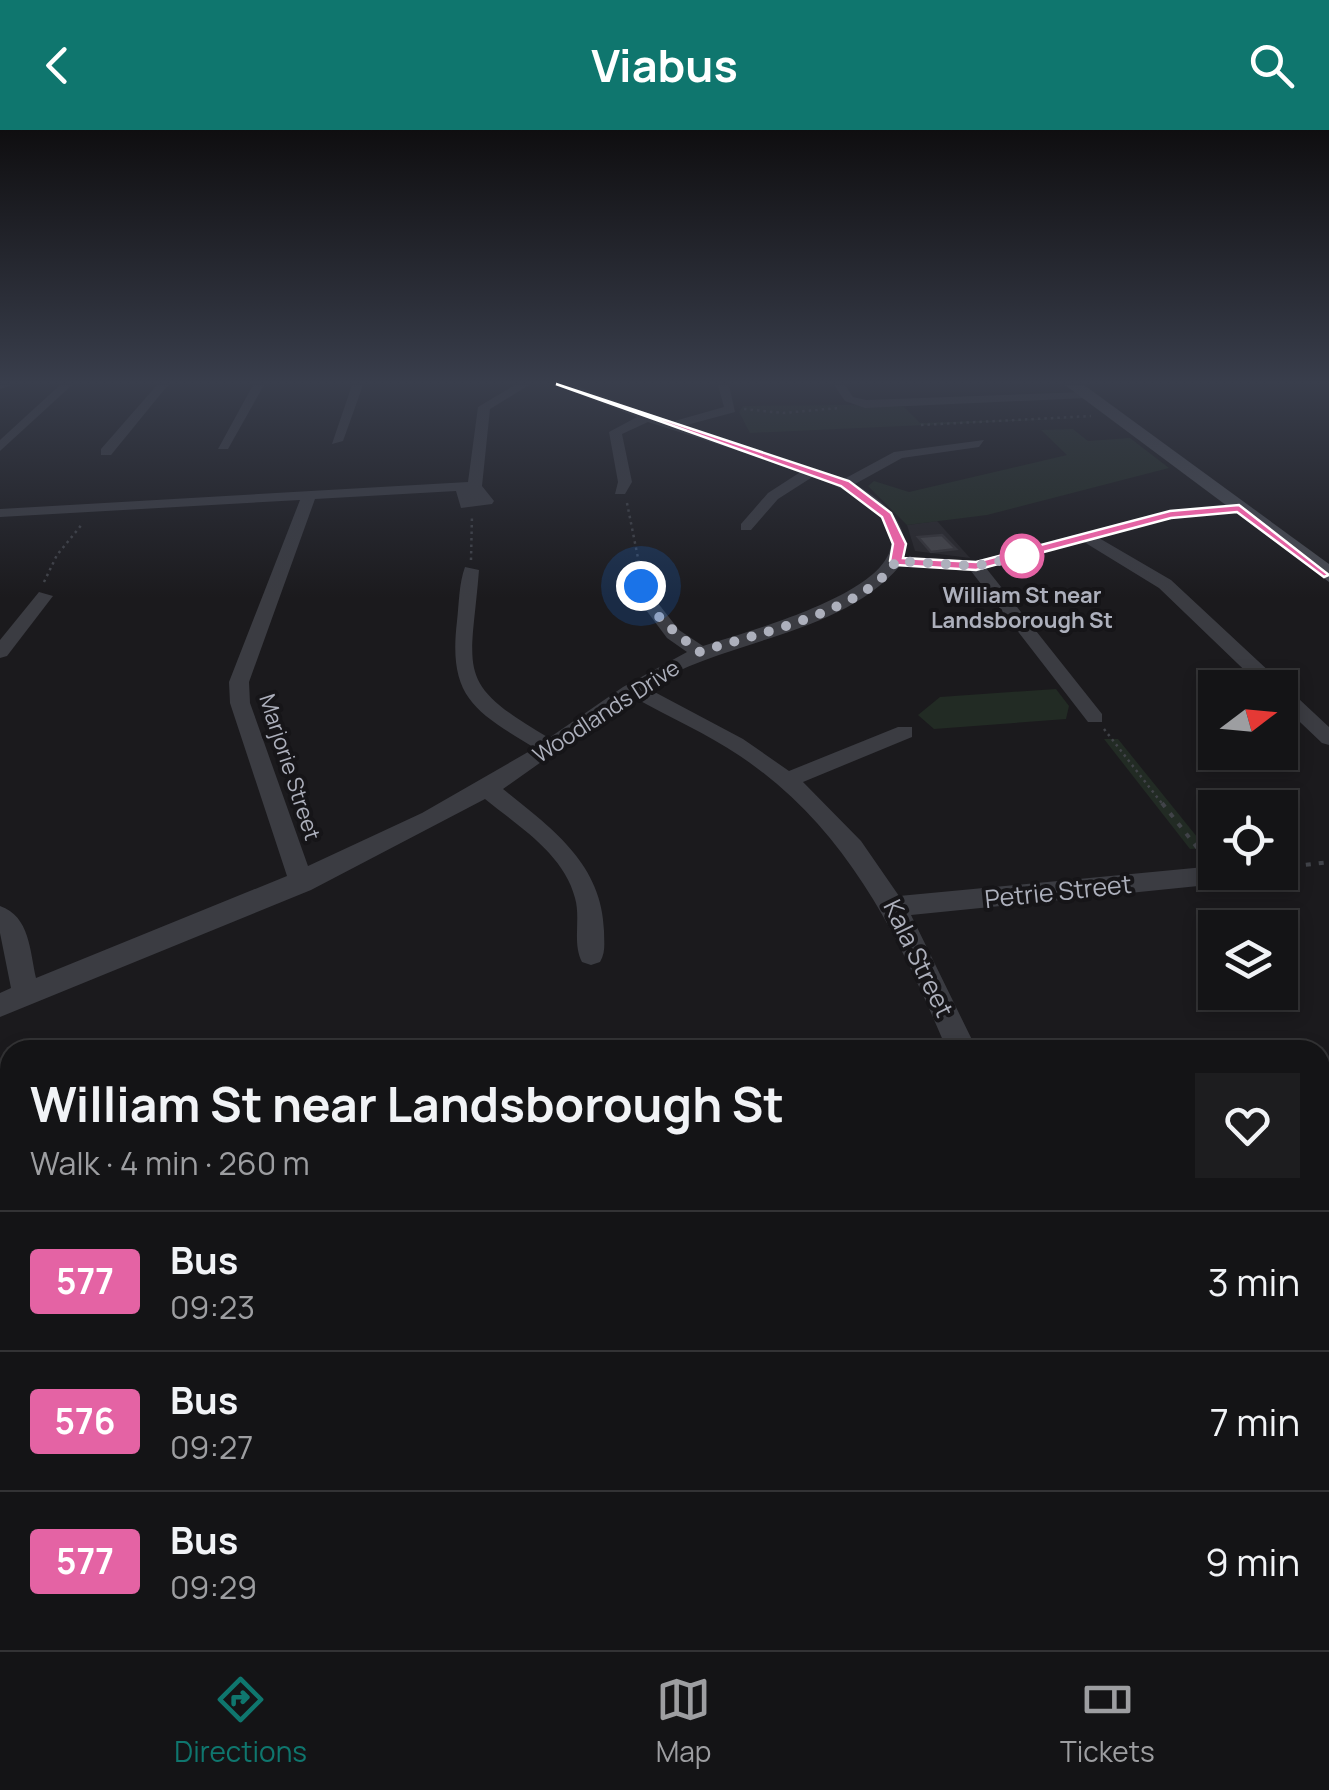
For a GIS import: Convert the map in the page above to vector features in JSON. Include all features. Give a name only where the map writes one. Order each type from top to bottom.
[{"type":"street","points":[[472,506],[466,505],[474,456]]},
{"type":"street","points":[[620,456],[625,482],[620,491]]},
{"type":"street","points":[[764,456],[845,484],[887,515],[900,544],[896,561],[976,566],[1170,514],[1239,508]]},
{"type":"street","points":[[845,484],[898,456]]},
{"type":"street","points":[[1169,456],[1329,574]]},
{"type":"street","points":[[746,527],[773,496],[812,471]]},
{"type":"street","points":[[0,514],[468,488]]},
{"type":"street","name":"Marjorie Street","points":[[302,883],[240,703],[239,682],[308,498]]},
{"type":"street","points":[[1088,538],[1165,584],[1257,670]]},
{"type":"street","name":"Woodlands Drive","points":[[0,1004],[302,883],[488,788],[699,652],[852,600],[885,576],[896,561]]},
{"type":"street","points":[[976,566],[1095,718]]},
{"type":"street","points":[[471,570],[464,670],[469,688],[478,699],[551,748]]},
{"type":"street","points":[[630,578],[641,586],[661,620],[699,652]]},
{"type":"street","points":[[0,652],[44,596]]},
{"type":"street","name":"Kala Street","points":[[635,690],[748,752],[826,815],[897,906],[957,1040]]},
{"type":"street","points":[[1298,709],[1329,738]]},
{"type":"street","points":[[786,780],[905,732]]},
{"type":"street","points":[[488,788],[580,875],[589,901],[590,954]]},
{"type":"street","name":"Petrie Street","points":[[897,906],[1198,867]]},
{"type":"street","points":[[0,916],[12,928],[26,994]]},
{"type":"path","points":[[620,491],[628,499],[640,569],[630,578]]},
{"type":"path","points":[[471,570],[472,506]]},
{"type":"path","points":[[44,596],[43,584],[57,555],[95,508]]},
{"type":"path","points":[[1095,718],[1198,849]]},
{"type":"path","points":[[1298,866],[1329,862]]},
{"type":"shaded area","points":[[1063,456],[1153,456],[1169,468],[987,515],[907,525],[868,486],[874,481],[909,492]]},
{"type":"shaded area","points":[[937,521],[970,558],[915,551],[907,525]]},
{"type":"shaded area","points":[[1056,689],[1069,706],[1066,719],[934,729],[918,715],[940,697]]},
{"type":"shaded area","points":[[1104,739],[1118,739],[1198,838],[1198,848],[1190,849]]},
{"type":"building","points":[[942,535],[956,549],[931,552],[918,537]]},
{"type":"bus line","name":"577","points":[[763,456],[845,484],[877,504],[896,530],[900,544],[896,561],[955,566],[1002,562],[1170,514],[1239,508],[1329,575]]},
{"type":"place","name":"William St near Landsborough St","points":[[1022,556]]},
{"type":"route","points":[[641,586],[673,634],[699,652],[852,600],[885,576],[896,561],[976,566],[1022,556]]}]
